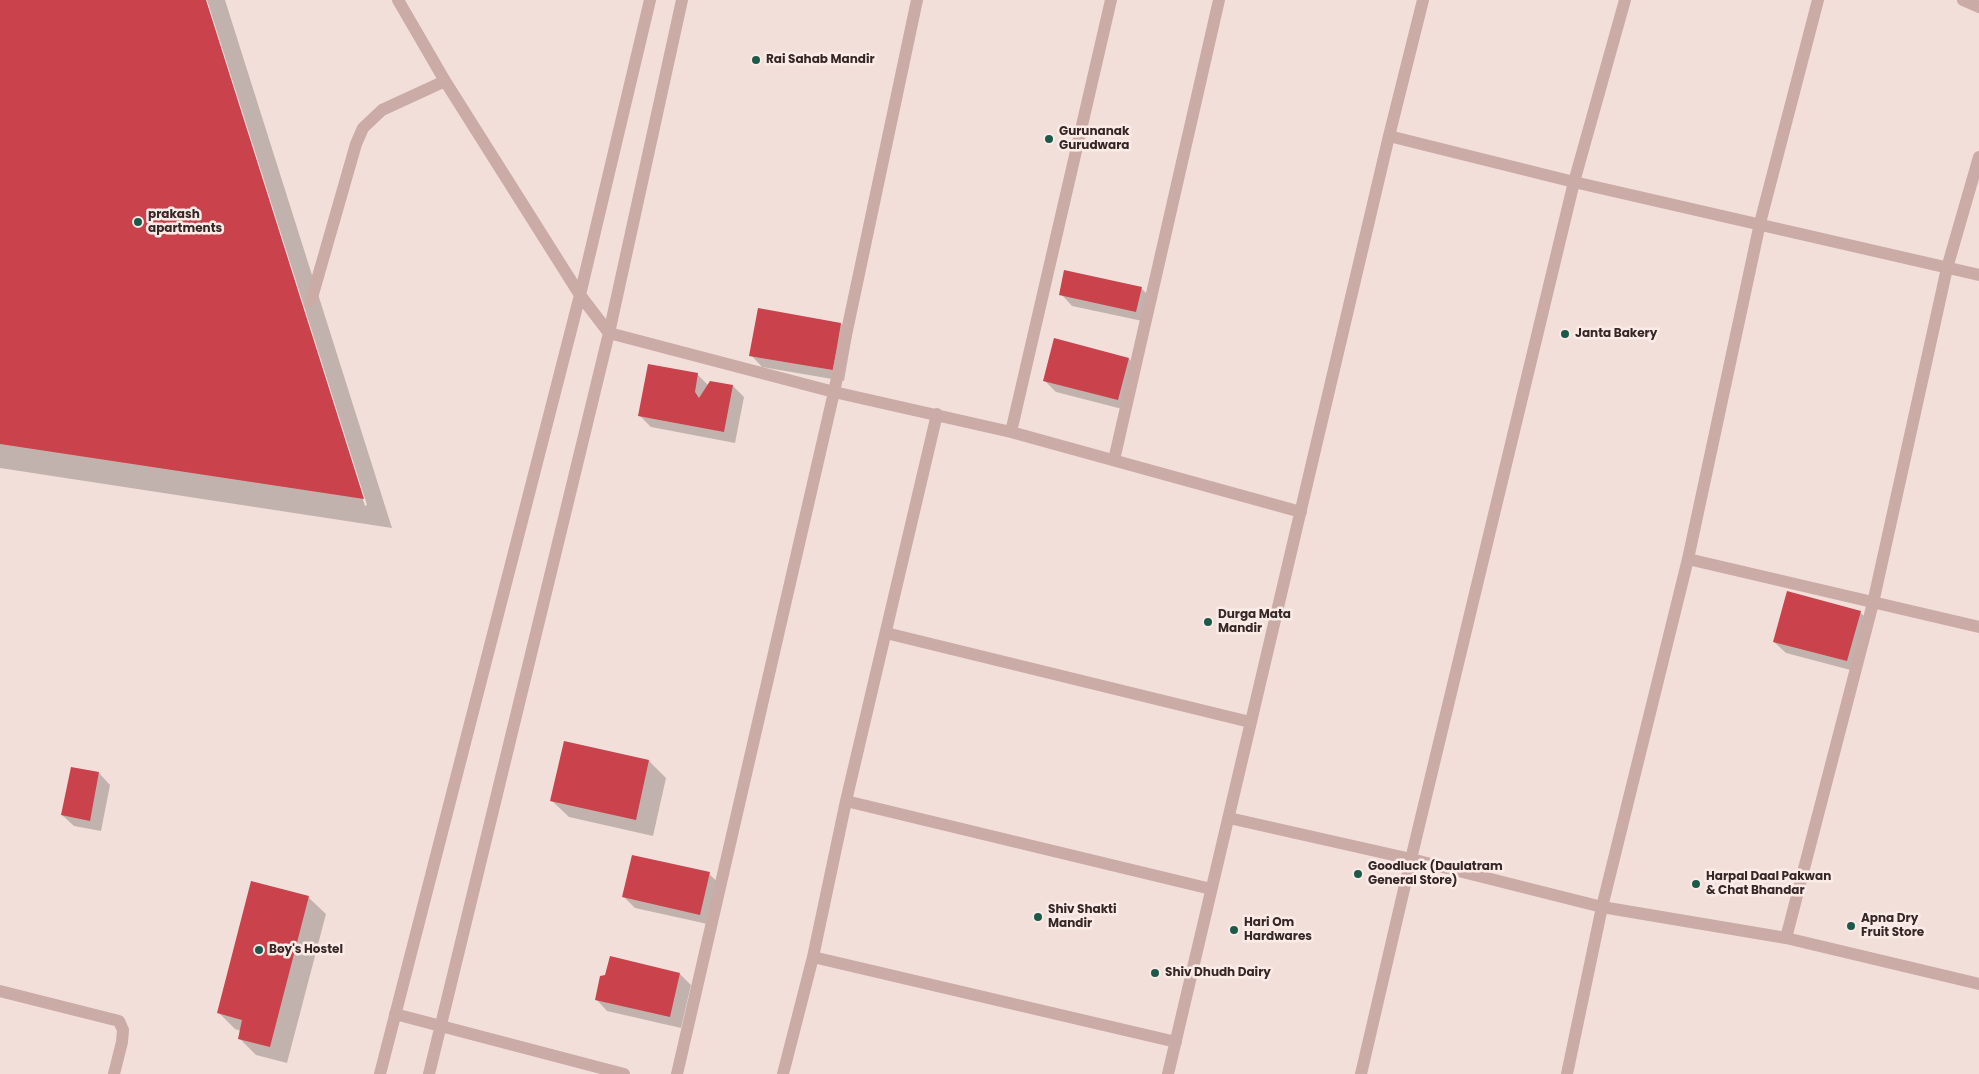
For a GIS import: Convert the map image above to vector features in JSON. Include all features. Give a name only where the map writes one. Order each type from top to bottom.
[{"type":"street","points":[[398,0],[445,81],[580,295],[610,333],[834,392],[1011,432],[1301,512]]},
{"type":"street","points":[[380,1074],[580,295],[650,0]]},
{"type":"street","points":[[429,1074],[610,333],[682,0]]},
{"type":"street","points":[[677,1074],[834,392],[917,0]]},
{"type":"street","points":[[1011,432],[1111,0]]},
{"type":"street","points":[[1114,460],[1219,0]]},
{"type":"street","points":[[1168,1074],[1389,136],[1423,0]]},
{"type":"street","points":[[1361,1074],[1574,182],[1625,0]]},
{"type":"street","points":[[1567,1074],[1602,907],[1688,560],[1760,223],[1818,0]]},
{"type":"street","points":[[1963,0],[1979,7]]},
{"type":"street","points":[[311,301],[356,144],[363,128],[382,110],[445,81]]},
{"type":"street","points":[[1389,136],[1574,182],[1979,274]]},
{"type":"street","points":[[1786,938],[1873,603],[1947,268],[1979,157]]},
{"type":"street","points":[[784,1074],[813,958],[846,801],[938,414]]},
{"type":"street","points":[[1688,560],[1979,627]]},
{"type":"street","points":[[886,633],[1250,722]]},
{"type":"street","points":[[846,801],[1211,889]]},
{"type":"street","points":[[1229,818],[1411,859],[1602,907],[1786,938],[1979,984]]},
{"type":"street","points":[[813,958],[1176,1042]]},
{"type":"street","points":[[0,991],[119,1021],[123,1030],[122,1042],[114,1074]]},
{"type":"street","points":[[396,1014],[624,1074]]},
{"type":"building","name":"prakash apartments","points":[[0,0],[206,0],[364,499],[0,444]]},
{"type":"building","points":[[1064,270],[1142,287],[1136,312],[1059,295]]},
{"type":"building","points":[[758,308],[841,323],[833,370],[749,356]]},
{"type":"building","points":[[1054,338],[1129,358],[1118,400],[1043,381]]},
{"type":"building","points":[[648,364],[698,373],[695,392],[699,398],[710,381],[733,385],[724,432],[638,416]]},
{"type":"building","points":[[1787,591],[1861,611],[1847,661],[1773,642]]},
{"type":"building","points":[[564,741],[649,760],[636,820],[550,801]]},
{"type":"building","points":[[71,767],[99,772],[90,821],[61,815]]},
{"type":"building","points":[[632,855],[710,872],[700,915],[622,897]]},
{"type":"building","points":[[251,881],[309,896],[270,1047],[238,1039],[242,1020],[217,1013]]},
{"type":"building","points":[[610,956],[680,973],[670,1017],[595,1000],[600,976],[605,975]]},
{"type":"place","name":"Rai Sahab Mandir","points":[[756,60]]},
{"type":"place","name":"Gurunanak Gurudwara","points":[[1049,139]]},
{"type":"place","name":"prakash apartments","points":[[138,222]]},
{"type":"place","name":"Janta Bakery","points":[[1565,334]]},
{"type":"place","name":"Durga Mata Mandir","points":[[1208,622]]},
{"type":"place","name":"Goodluck (Daulatram General Store)","points":[[1358,874]]},
{"type":"place","name":"Harpal Daal Pakwan & Chat Bhandar","points":[[1696,884]]},
{"type":"place","name":"Shiv Shakti Mandir","points":[[1038,917]]},
{"type":"place","name":"Apna Dry Fruit Store","points":[[1851,926]]},
{"type":"place","name":"Hari Om Hardwares","points":[[1234,930]]},
{"type":"place","name":"Boy's Hostel","points":[[259,950]]},
{"type":"place","name":"Shiv Dhudh Dairy","points":[[1155,973]]}]
